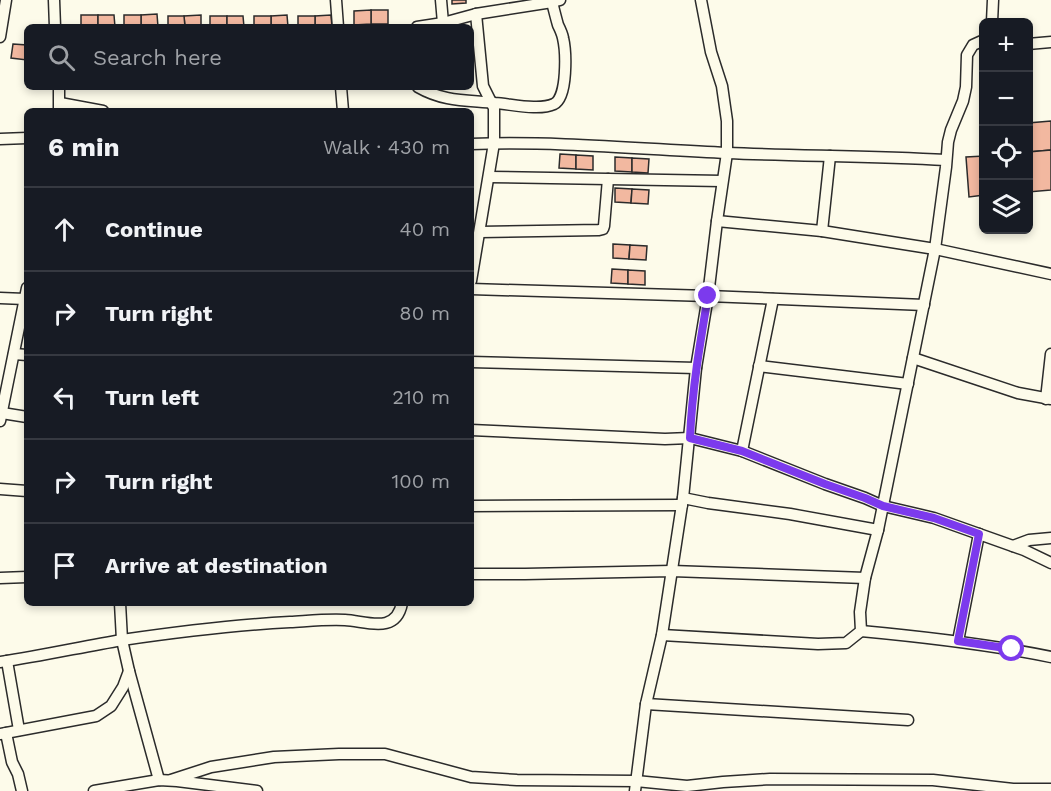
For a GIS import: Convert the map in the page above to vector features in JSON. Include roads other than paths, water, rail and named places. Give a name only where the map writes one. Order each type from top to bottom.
[{"type":"street","points":[[0,37],[6,0]]},
{"type":"street","points":[[54,0],[55,24]]},
{"type":"street","points":[[336,0],[338,24]]},
{"type":"street","points":[[441,0],[443,23]]},
{"type":"street","points":[[636,786],[646,704],[662,635],[683,502],[696,368],[727,153],[727,121],[722,87],[711,52],[700,0]]},
{"type":"street","points":[[992,18],[993,0]]},
{"type":"street","points":[[425,90],[457,101],[539,107],[556,103],[560,99],[564,81],[565,53],[562,34],[558,26],[556,1],[516,4],[436,24]]},
{"type":"street","points":[[474,265],[480,232],[477,218],[489,177],[494,143],[494,108],[483,86],[476,14]]},
{"type":"street","points":[[861,631],[860,612],[865,578],[878,530],[935,249],[951,130],[965,94],[967,55],[973,45],[979,42]]},
{"type":"street","points":[[1033,44],[1051,42]]},
{"type":"street","points":[[59,90],[60,107]]},
{"type":"street","points":[[341,90],[343,108]]},
{"type":"street","points":[[0,139],[24,138]]},
{"type":"street","points":[[474,144],[946,160]]},
{"type":"street","points":[[822,231],[830,156]]},
{"type":"street","points":[[489,177],[722,182]]},
{"type":"street","points":[[480,232],[603,229],[608,179]]},
{"type":"street","points":[[717,220],[822,231],[935,249],[1051,274]]},
{"type":"street","points":[[474,289],[924,305]]},
{"type":"street","points":[[0,298],[24,293]]},
{"type":"street","points":[[742,451],[772,298]]},
{"type":"street","points":[[24,303],[1,417],[24,417]]},
{"type":"street","points":[[14,354],[24,355]]},
{"type":"street","points":[[913,358],[1018,393],[1049,399],[1051,354]]},
{"type":"street","points":[[474,362],[696,368]]},
{"type":"street","points":[[759,366],[908,384]]},
{"type":"street","points":[[474,430],[666,439],[690,438],[742,451],[883,506],[934,518],[1013,546],[1051,563]]},
{"type":"street","points":[[0,489],[24,491]]},
{"type":"street","points":[[474,506],[708,503],[790,514],[878,530]]},
{"type":"street","points":[[958,641],[979,534]]},
{"type":"street","points":[[1013,546],[1029,540],[1051,538]]},
{"type":"street","points":[[474,574],[672,571],[865,578]]},
{"type":"street","points":[[0,578],[24,577]]},
{"type":"street","points":[[120,606],[122,640],[154,781]]},
{"type":"street","points":[[19,730],[4,662],[122,640],[240,625],[346,620],[381,624],[392,621],[398,615],[401,606]]},
{"type":"street","points":[[662,635],[846,644],[861,631],[958,641],[1051,657]]},
{"type":"street","points":[[22,791],[3,733],[96,716],[111,706],[129,671]]},
{"type":"street","points":[[646,704],[908,720]]},
{"type":"street","points":[[171,780],[211,766],[274,758],[385,754],[471,777],[516,785],[687,786],[770,779],[933,780],[1013,789],[1051,789]]},
{"type":"street","points":[[94,791],[171,780],[257,791]]},
{"type":"street","points":[[137,791],[154,781]]}]
